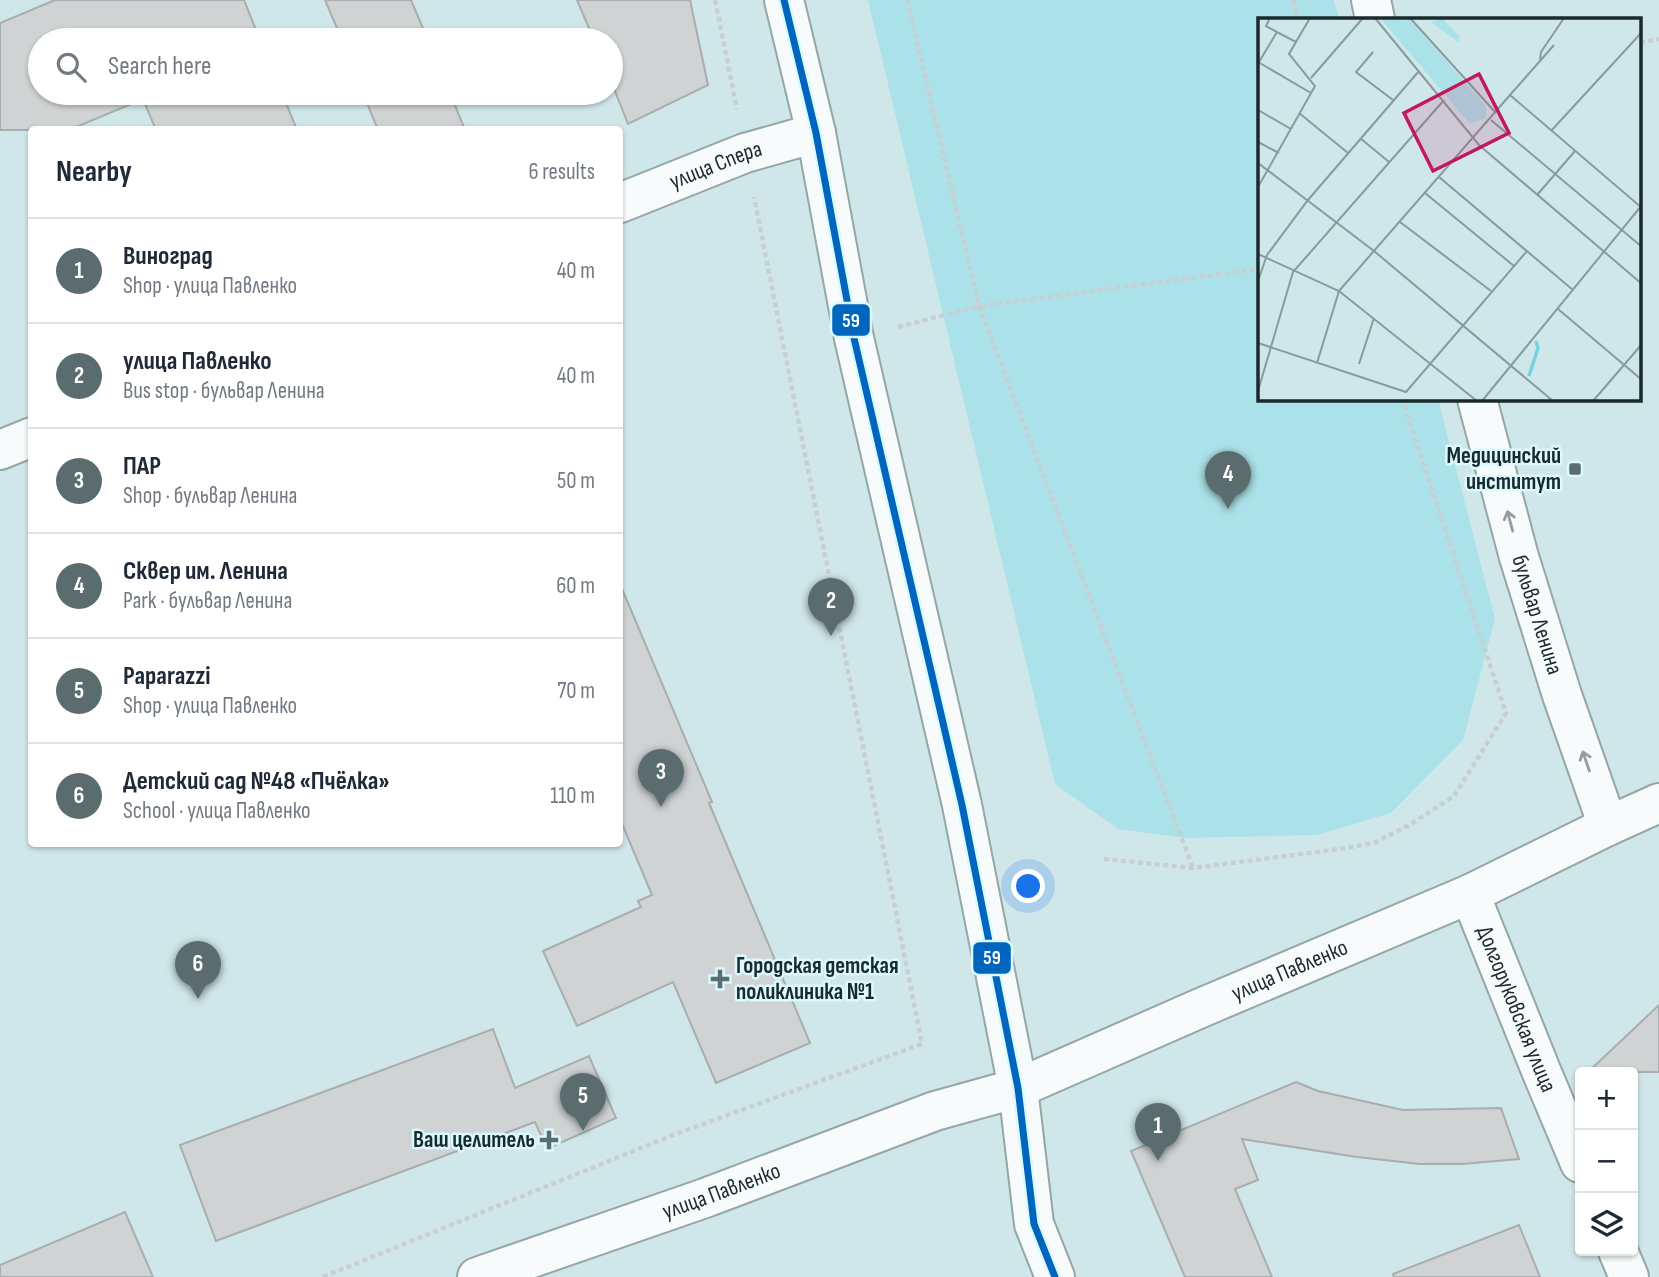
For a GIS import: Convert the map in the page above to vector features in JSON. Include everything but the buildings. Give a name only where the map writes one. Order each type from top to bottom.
[{"type":"main road","points":[[784,0],[816,133],[855,338],[962,805],[1018,1088],[1034,1224],[1055,1277]]},
{"type":"main road","points":[[1371,0],[1376,18]]},
{"type":"main road","name":"улица Спера","points":[[623,202],[746,153],[816,133]]},
{"type":"main road","name":"бульвар Ленина","points":[[1478,401],[1520,557],[1562,695],[1608,825]]},
{"type":"main road","points":[[0,450],[28,439]]},
{"type":"main road","name":"улица Павленко","points":[[477,1277],[705,1198],[935,1111],[1018,1088],[1470,894],[1608,825],[1659,803]]},
{"type":"main road","name":"Долгоруковская улица","points":[[1470,894],[1575,1151]]},
{"type":"main road","points":[[1620,1256],[1629,1277]]},
{"type":"path","points":[[323,1277],[673,1135],[922,1044],[715,0]]},
{"type":"path","points":[[907,0],[979,306],[1193,868]]},
{"type":"path","points":[[1293,0],[1298,18]]},
{"type":"path","points":[[855,338],[979,306],[1258,269]]},
{"type":"path","points":[[1104,859],[1193,868],[1347,848],[1376,842],[1411,824],[1454,796],[1506,713],[1403,401]]},
{"type":"shaded area","points":[[868,0],[1334,0],[1339,18],[1258,18],[1258,401],[1439,401],[1495,619],[1463,740],[1391,813],[1317,835],[1184,838],[1118,829],[1055,784]]},
{"type":"transit line","name":"59","points":[[784,0],[816,133],[854,338],[962,805],[1018,1088],[1034,1224],[1055,1277]]},
{"type":"place","name":"Медицинский институт","points":[[1575,469]]},
{"type":"place","name":"Сквер им. Ленина","points":[[1228,509]]},
{"type":"place","name":"улица Павленко","points":[[831,636]]},
{"type":"place","name":"ПАР","points":[[661,807]]},
{"type":"place","name":"Городская детская поликлиника №1","points":[[720,979]]},
{"type":"place","name":"Детский сад №48 «Пчёлка»","points":[[198,999]]},
{"type":"place","name":"Paparazzi","points":[[583,1131]]},
{"type":"place","name":"Ваш целитель","points":[[549,1140]]},
{"type":"place","name":"Виноград","points":[[1158,1161]]}]
